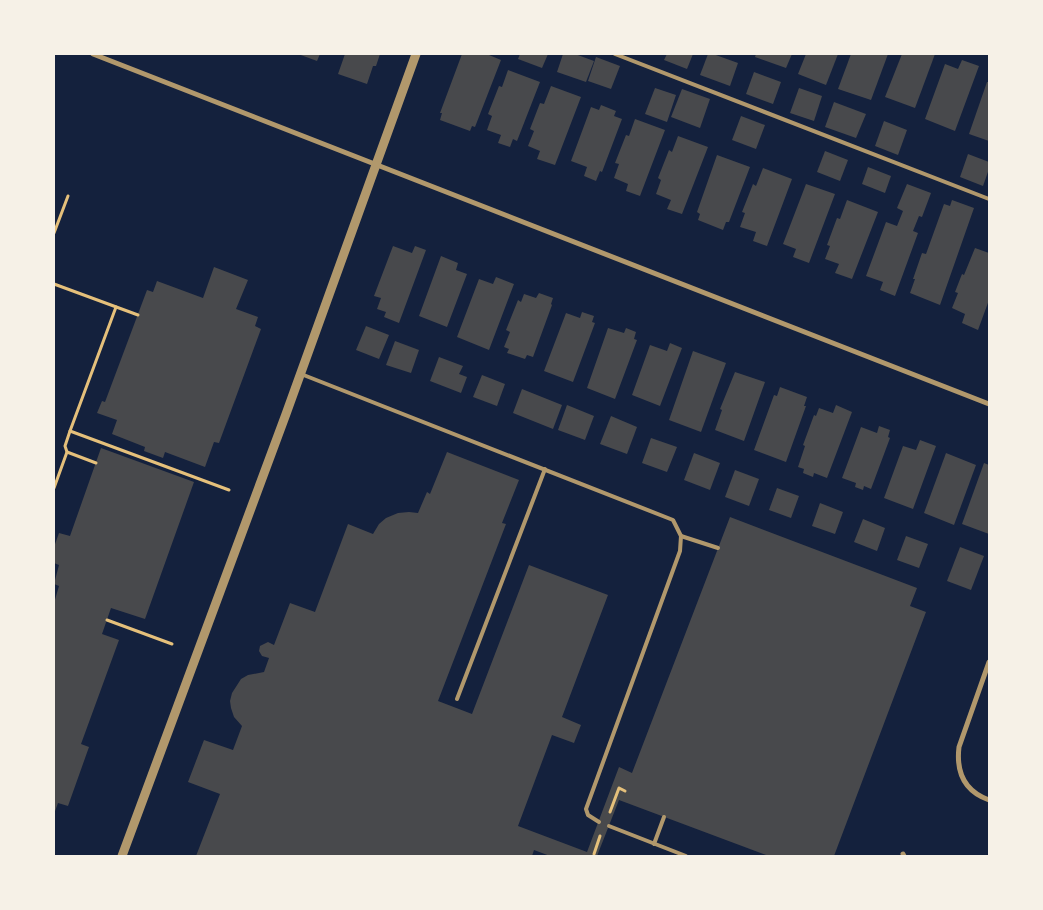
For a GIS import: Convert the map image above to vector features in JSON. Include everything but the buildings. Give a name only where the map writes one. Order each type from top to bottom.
[{"type":"street","points":[[93,54],[989,404]]},
{"type":"street","points":[[122,856],[301,374],[416,54]]},
{"type":"street","points":[[989,662],[959,747],[958,758],[961,775],[970,788],[989,800]]},
{"type":"lane","points":[[615,54],[989,199]]},
{"type":"lane","points":[[301,374],[673,520],[681,536],[680,551],[586,809],[588,815],[599,822]]},
{"type":"lane","points":[[457,699],[545,469]]},
{"type":"lane","points":[[681,536],[718,548]]},
{"type":"lane","points":[[654,844],[664,818]]},
{"type":"lane","points":[[609,826],[686,856]]},
{"type":"path","points":[[54,233],[68,196]]},
{"type":"path","points":[[54,284],[138,315]]},
{"type":"path","points":[[54,488],[67,452],[65,446],[70,431],[116,307]]},
{"type":"path","points":[[70,431],[229,490]]},
{"type":"path","points":[[67,452],[96,463]]},
{"type":"path","points":[[107,620],[172,644]]}]
